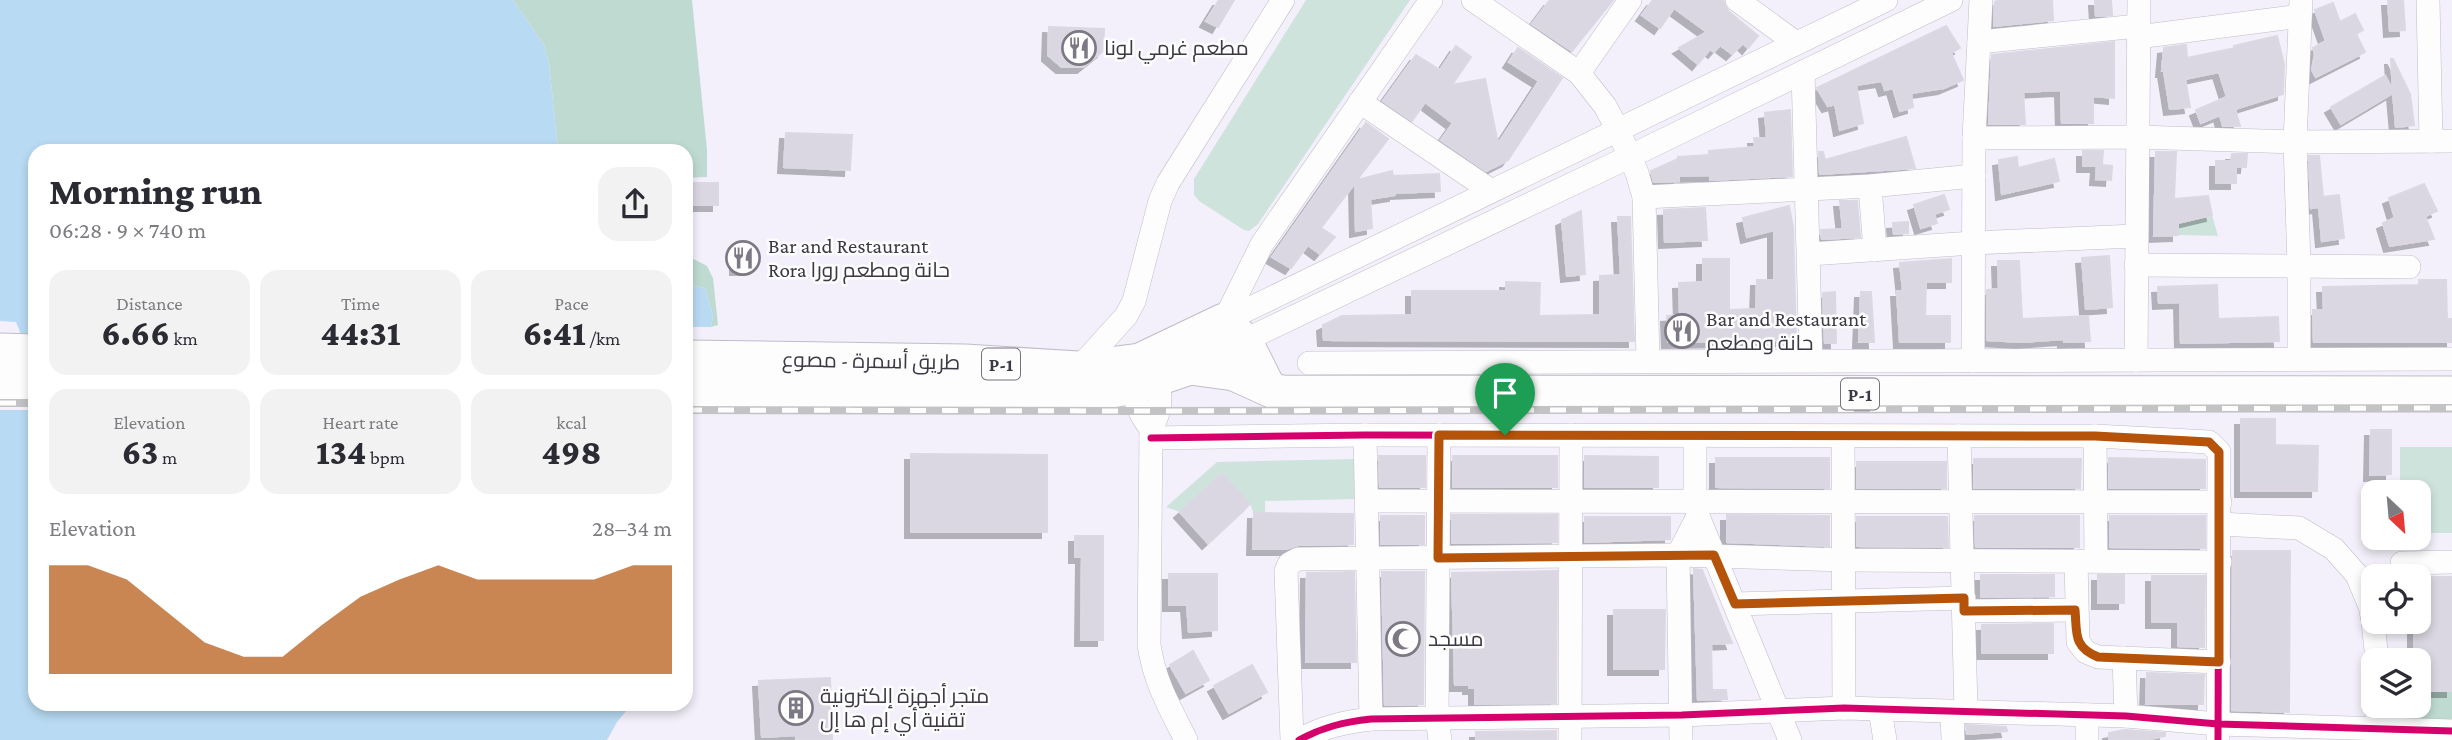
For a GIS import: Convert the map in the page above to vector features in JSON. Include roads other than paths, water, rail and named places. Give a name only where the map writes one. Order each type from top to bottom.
[{"type":"highway","name":"طريق أسمرة - مصوع","points":[[693,359],[964,378],[1079,369],[1143,375],[1235,331]]},
{"type":"highway","points":[[1235,331],[1268,388]]},
{"type":"highway","points":[[0,351],[28,352]]},
{"type":"highway","name":"P-1","points":[[693,391],[964,378],[1089,394],[1143,375],[1190,366],[1234,373],[1284,393],[2452,394]]},
{"type":"highway","points":[[0,384],[28,384]]},
{"type":"street","points":[[1079,369],[1126,316],[1135,301],[1160,201],[1168,183],[1283,0]]},
{"type":"street","points":[[1235,331],[1262,244],[1431,0]]},
{"type":"street","points":[[1473,0],[1579,73],[1605,106],[1631,156],[1644,197],[1648,360]]},
{"type":"street","points":[[1579,73],[1630,0]]},
{"type":"street","points":[[1737,0],[1796,43]]},
{"type":"street","points":[[1190,366],[1235,331],[1490,191],[1886,0]]},
{"type":"street","points":[[1235,331],[1631,156],[1951,0]]},
{"type":"street","points":[[1973,361],[1973,176],[1981,0]]},
{"type":"street","points":[[2136,360],[2139,0]]},
{"type":"street","points":[[1974,138],[2137,136],[2295,142],[2441,141],[2428,0]]},
{"type":"street","points":[[1979,42],[2138,31],[2301,8],[2295,142],[2299,358]]},
{"type":"street","points":[[1803,72],[1811,360]]},
{"type":"street","points":[[1360,102],[1490,191]]},
{"type":"street","points":[[1644,197],[1870,186],[1973,176]]},
{"type":"street","points":[[1870,186],[1875,250]]},
{"type":"street","points":[[1810,254],[2136,236]]},
{"type":"street","points":[[2136,265],[2409,267]]},
{"type":"street","points":[[1310,363],[2452,359]]},
{"type":"street","points":[[1143,375],[1138,411],[1151,433],[1149,645],[1161,691],[1186,740]]},
{"type":"street","points":[[1151,433],[1695,437],[2095,436],[2209,442],[2219,452],[2218,732]]},
{"type":"street","points":[[1365,435],[1371,719]]},
{"type":"street","points":[[1439,435],[1439,729]]},
{"type":"street","points":[[1570,729],[1571,435]]},
{"type":"street","points":[[1843,436],[1844,708]]},
{"type":"street","points":[[1953,740],[1959,712],[1964,604],[1959,436]]},
{"type":"street","points":[[2095,436],[2095,503],[2075,610],[2078,642],[2086,652],[2098,657],[2219,662]]},
{"type":"street","points":[[1695,437],[1697,508],[1790,740]]},
{"type":"street","points":[[1367,500],[1572,501],[1697,508],[1844,501],[2095,503],[2220,513],[2299,528],[2334,549],[2357,575],[2361,585]]},
{"type":"street","points":[[1681,740],[1678,555],[1697,508]]},
{"type":"street","points":[[1292,740],[1286,571],[1289,564],[1298,559],[1714,555],[1844,561],[2220,562]]},
{"type":"street","points":[[2402,563],[2452,562]]},
{"type":"street","points":[[1735,604],[1964,604],[2075,610]]},
{"type":"street","points":[[2124,658],[2126,716]]},
{"type":"street","points":[[1299,740],[1319,729],[1336,724],[1371,719],[1439,729],[1570,729],[1682,715],[1779,713],[1844,708],[2126,716],[2218,732],[2377,735],[2452,731]]},
{"type":"street","points":[[1880,710],[1885,740]]},
{"type":"street","points":[[2087,715],[2087,740]]},
{"type":"water","points":[[0,0],[513,0],[544,45],[549,63],[557,144],[28,144],[28,337],[22,337],[16,322],[0,321]]},
{"type":"water","points":[[693,286],[705,288],[713,316],[711,327],[693,327]]},
{"type":"water","points":[[0,410],[28,410],[28,711],[626,711],[607,740],[0,740]]},
{"type":"railway","points":[[0,403],[28,403]]},
{"type":"railway","points":[[693,410],[2452,408]]},
{"type":"place","name":"مطعم غرمي لونا","points":[[1079,48]]},
{"type":"place","name":"Bar and Restaurant Rora حانة ومطعم رورا","points":[[743,258]]},
{"type":"place","name":"Bar and Restaurant حانة ومطعم","points":[[1682,331]]},
{"type":"place","name":"مسجد","points":[[1403,639]]},
{"type":"place","name":"متجر أجهزة إلكترونية تقنية أي إم ها إل","points":[[796,708]]}]
